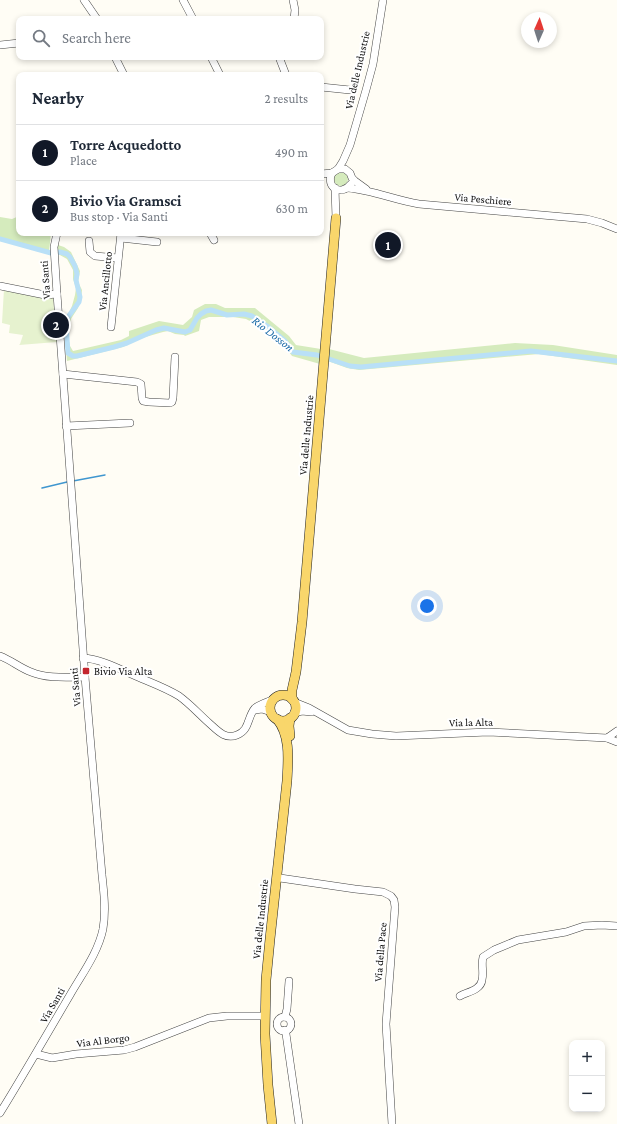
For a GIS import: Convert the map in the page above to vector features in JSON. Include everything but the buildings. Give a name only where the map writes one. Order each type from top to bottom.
[{"type":"main road","name":"Via delle Industrie","points":[[293,701],[292,690],[299,654],[336,218]]},
{"type":"main road","name":"Via delle Industrie","points":[[277,697],[289,683],[299,654]]},
{"type":"main road","points":[[277,697],[289,697],[293,701],[295,710],[292,716],[284,720],[278,719],[272,715],[270,705],[277,697]]},
{"type":"main road","name":"Via delle Industrie","points":[[276,1124],[271,1076],[269,1007],[273,944],[291,773],[292,754],[289,726],[292,716]]},
{"type":"main road","name":"Via delle Industrie","points":[[272,1124],[268,1085],[265,1016],[266,980],[288,763],[286,738],[283,727],[278,719]]},
{"type":"street","points":[[84,0],[94,16]]},
{"type":"street","points":[[183,0],[191,16]]},
{"type":"street","points":[[293,0],[295,5],[294,16]]},
{"type":"street","name":"Via delle Industrie","points":[[335,171],[343,161],[350,145],[370,75],[383,0]]},
{"type":"street","points":[[0,45],[16,43]]},
{"type":"street","points":[[117,60],[123,72]]},
{"type":"street","points":[[215,60],[219,72]]},
{"type":"street","points":[[280,60],[285,72]]},
{"type":"street","points":[[324,88],[350,90]]},
{"type":"street","name":"Via delle Industrie","points":[[350,145],[348,164],[351,176]]},
{"type":"street","points":[[324,173],[344,169],[359,185],[372,192]]},
{"type":"street","points":[[333,186],[330,176],[335,171]]},
{"type":"street","points":[[324,181],[338,190],[346,189],[352,182],[351,176]]},
{"type":"street","name":"Via delle Industrie","points":[[333,186],[336,218]]},
{"type":"street","name":"Via delle Industrie","points":[[336,218],[340,198],[346,189]]},
{"type":"street","name":"Via Peschiere","points":[[346,189],[372,192],[419,204],[587,219],[617,228]]},
{"type":"street","name":"Via Santi","points":[[0,1113],[91,959],[100,940],[105,906],[85,677],[66,426],[54,256],[56,236]]},
{"type":"street","name":"Via Ancillotto","points":[[111,327],[121,236]]},
{"type":"street","name":"Via Ancillotto","points":[[126,236],[157,242]]},
{"type":"street","points":[[89,242],[90,252],[95,256],[118,258]]},
{"type":"street","points":[[0,286],[45,294],[57,294]]},
{"type":"street","points":[[63,374],[137,382],[141,384],[142,398],[144,401],[170,403],[172,402],[173,398],[175,357]]},
{"type":"street","points":[[66,426],[130,424]]},
{"type":"street","points":[[0,656],[22,668],[38,674],[57,677],[85,677]]},
{"type":"street","points":[[84,658],[94,659],[169,691],[186,701],[216,731],[223,735],[231,736],[243,732],[248,726],[253,711],[257,707],[277,697]]},
{"type":"street","points":[[293,701],[328,719]]},
{"type":"street","points":[[253,711],[262,709],[271,712]]},
{"type":"street","points":[[292,716],[300,711],[307,711],[328,719]]},
{"type":"street","name":"Via la Alta","points":[[328,719],[348,730],[378,735],[396,736],[488,732],[607,738],[617,742]]},
{"type":"street","points":[[607,738],[617,731]]},
{"type":"street","name":"Via della Pace","points":[[280,878],[382,892],[389,894],[394,900],[395,907],[386,1024],[392,1124]]},
{"type":"street","points":[[460,996],[480,985],[482,980],[483,957],[494,950],[518,940],[566,932],[584,926],[617,926]]},
{"type":"street","points":[[285,1017],[289,980]]},
{"type":"street","name":"Via Al Borgo","points":[[36,1054],[50,1058],[124,1050],[209,1018],[227,1016],[265,1016]]},
{"type":"street","points":[[285,1017],[280,1018],[277,1023],[279,1029],[285,1030]]},
{"type":"street","points":[[285,1017],[290,1021],[290,1025],[285,1030]]},
{"type":"street","points":[[285,1030],[299,1124]]},
{"type":"green space","points":[[341,172],[346,174],[348,179],[346,184],[341,186],[336,184],[334,179],[336,174]]},
{"type":"green space","points":[[0,217],[12,219],[16,217],[16,236],[51,236],[49,252],[0,241]]},
{"type":"green space","points":[[58,245],[71,252],[80,271],[78,282],[82,290],[81,299],[78,308],[71,319],[67,332],[70,346],[73,351],[121,340],[129,336],[129,331],[159,321],[183,325],[192,317],[194,310],[205,304],[216,304],[225,308],[255,308],[289,336],[296,345],[321,349],[320,364],[292,356],[283,344],[263,328],[246,319],[233,317],[209,317],[201,320],[199,331],[185,336],[168,331],[163,332],[142,338],[123,347],[67,361],[64,323],[72,306],[76,288],[73,279],[73,270],[67,259],[58,254]]},
{"type":"green space","points":[[4,289],[53,297],[57,342],[19,345],[23,335],[9,333],[10,325],[2,323]]},
{"type":"green space","points":[[515,343],[553,345],[617,355],[617,365],[539,354],[359,370],[347,368],[328,361],[329,349],[364,358]]},
{"type":"waterway","name":"Rio Dosson","points":[[0,239],[51,253],[60,252],[67,254],[70,257],[75,266],[77,274],[76,280],[80,297],[79,302],[68,317],[66,324],[68,353],[73,356],[114,347],[164,328],[185,332],[190,330],[201,314],[211,310],[227,315],[244,314],[252,316],[285,341],[293,352],[317,355],[350,366],[361,367],[531,351],[617,361]]},
{"type":"waterway","points":[[73,481],[105,475]]},
{"type":"waterway","points":[[42,488],[67,482]]},
{"type":"place","name":"Torre Acquedotto","points":[[388,245]]},
{"type":"place","name":"Bivio Via Gramsci","points":[[56,325]]},
{"type":"place","name":"Bivio Via Alta","points":[[86,671]]}]
